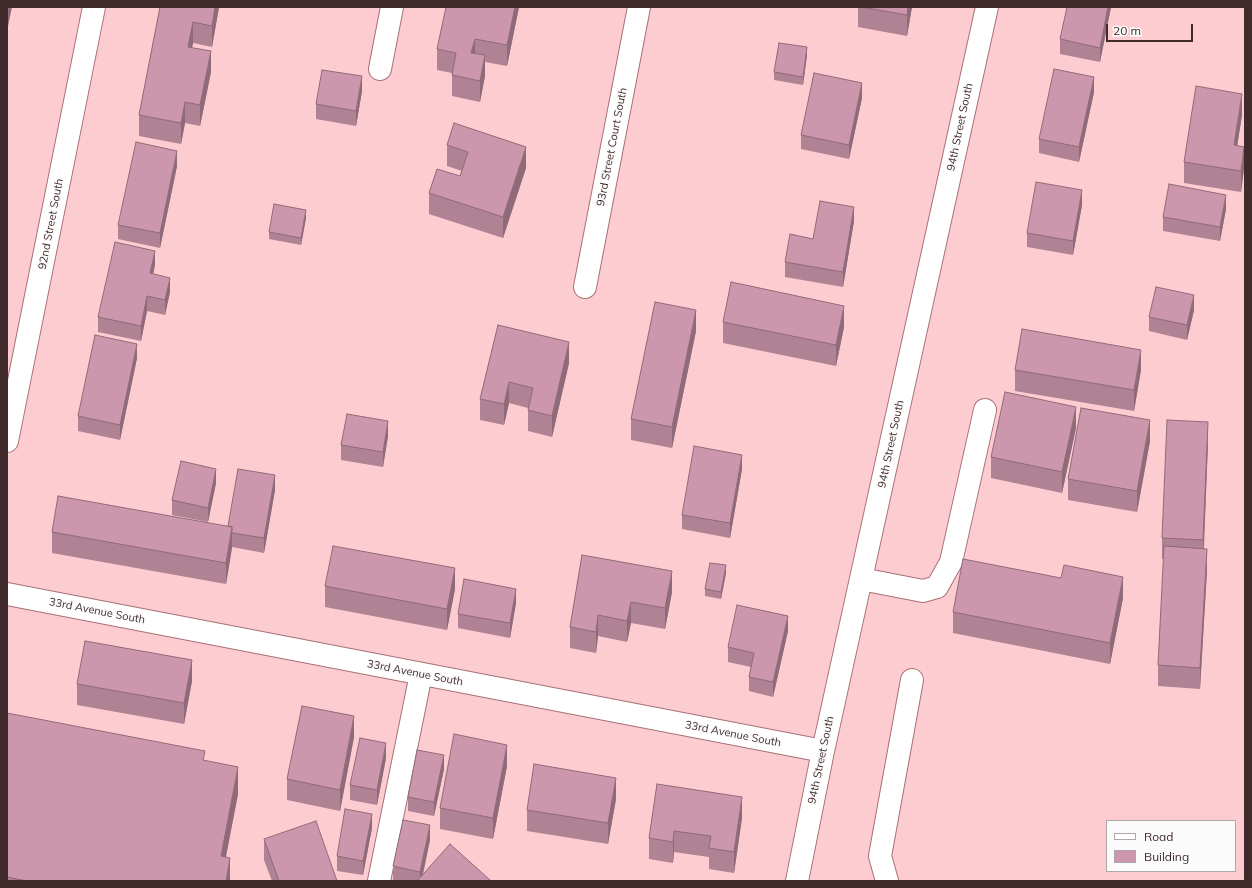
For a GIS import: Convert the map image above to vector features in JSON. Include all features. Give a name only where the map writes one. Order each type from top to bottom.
[{"type":"street","name":"92nd Street South","points":[[7,441],[94,7]]},
{"type":"street","points":[[380,69],[392,7]]},
{"type":"street","name":"93rd Street Court South","points":[[585,287],[639,7]]},
{"type":"street","name":"94th Street South","points":[[797,881],[823,751],[987,7]]},
{"type":"street","points":[[861,579],[923,591],[937,587],[951,562],[985,410]]},
{"type":"street","name":"33rd Avenue South","points":[[7,594],[823,751]]},
{"type":"street","points":[[379,881],[421,674]]},
{"type":"street","points":[[887,881],[880,856],[912,680]]},
{"type":"building","points":[[160,7],[215,7],[212,26],[193,22],[188,47],[211,51],[200,105],[185,102],[181,123],[139,115]]},
{"type":"building","points":[[446,7],[515,7],[507,45],[475,39],[471,53],[485,55],[480,81],[452,75],[456,53],[437,49]]},
{"type":"building","points":[[861,7],[908,7],[907,15]]},
{"type":"building","points":[[1067,7],[1108,7],[1100,48],[1060,39]]},
{"type":"building","points":[[779,43],[807,47],[803,77],[774,72]]},
{"type":"building","points":[[1054,69],[1094,77],[1079,147],[1039,139]]},
{"type":"building","points":[[322,70],[362,76],[356,111],[316,104]]},
{"type":"building","points":[[814,73],[862,83],[849,145],[801,135]]},
{"type":"building","points":[[1196,86],[1242,94],[1234,145],[1244,147],[1241,171],[1184,162]]},
{"type":"building","points":[[454,123],[526,147],[503,217],[429,193],[437,169],[460,176],[468,152],[447,145]]},
{"type":"building","points":[[136,142],[177,151],[160,233],[118,225]]},
{"type":"building","points":[[1036,182],[1082,190],[1073,241],[1027,233]]},
{"type":"building","points":[[1169,184],[1226,195],[1220,227],[1163,217]]},
{"type":"building","points":[[820,201],[854,207],[843,272],[785,262],[790,234],[813,239]]},
{"type":"building","points":[[274,204],[306,210],[301,238],[269,232]]},
{"type":"building","points":[[115,242],[155,251],[150,273],[170,278],[165,300],[147,296],[141,326],[98,317]]},
{"type":"building","points":[[731,282],[844,306],[836,345],[723,322]]},
{"type":"building","points":[[1156,287],[1194,295],[1187,325],[1149,317]]},
{"type":"building","points":[[655,302],[696,310],[672,427],[631,419]]},
{"type":"building","points":[[498,325],[569,342],[552,416],[528,410],[533,388],[509,382],[504,404],[480,399]]},
{"type":"building","points":[[1022,329],[1141,350],[1134,390],[1015,370]]},
{"type":"building","points":[[95,335],[137,344],[120,425],[78,416]]},
{"type":"building","points":[[1005,392],[1076,407],[1062,472],[991,457]]},
{"type":"building","points":[[1081,408],[1150,420],[1137,491],[1068,479]]},
{"type":"building","points":[[347,414],[388,421],[383,452],[341,445]]},
{"type":"building","points":[[1167,420],[1208,422],[1203,540],[1162,538]]},
{"type":"building","points":[[694,446],[742,455],[730,523],[682,515]]},
{"type":"building","points":[[181,461],[216,469],[208,508],[172,500]]},
{"type":"building","points":[[238,469],[275,475],[264,538],[232,533],[232,527],[228,526]]},
{"type":"building","points":[[58,496],[232,527],[226,563],[52,532]]},
{"type":"building","points":[[333,546],[455,568],[447,609],[325,586]]},
{"type":"building","points":[[1164,546],[1207,549],[1200,668],[1158,665]]},
{"type":"building","points":[[582,555],[672,571],[665,608],[631,602],[627,621],[598,615],[596,632],[570,627]]},
{"type":"building","points":[[963,559],[1061,578],[1064,565],[1123,577],[1110,643],[953,612]]},
{"type":"building","points":[[710,563],[726,565],[721,592],[705,589]]},
{"type":"building","points":[[464,579],[516,589],[510,623],[458,614]]},
{"type":"building","points":[[737,605],[788,616],[773,682],[749,677],[754,653],[728,647]]},
{"type":"building","points":[[85,641],[192,660],[184,703],[77,684]]},
{"type":"building","points":[[302,706],[354,716],[340,790],[287,779]]},
{"type":"building","points":[[7,713],[205,751],[203,760],[238,767],[221,856],[230,858],[226,881],[27,881],[7,877]]},
{"type":"building","points":[[454,734],[507,745],[493,818],[440,808]]},
{"type":"building","points":[[360,738],[386,743],[377,790],[350,785]]},
{"type":"building","points":[[417,750],[444,755],[434,802],[408,797]]},
{"type":"building","points":[[534,764],[616,778],[608,823],[527,810]]},
{"type":"building","points":[[657,784],[742,797],[734,852],[709,848],[711,836],[674,831],[673,842],[649,838]]},
{"type":"building","points":[[345,809],[372,814],[363,861],[337,856]]},
{"type":"building","points":[[403,820],[430,825],[420,872],[393,866]]},
{"type":"building","points":[[316,821],[337,881],[279,881],[264,839]]},
{"type":"building","points":[[450,844],[490,880],[490,881],[417,881]]}]
